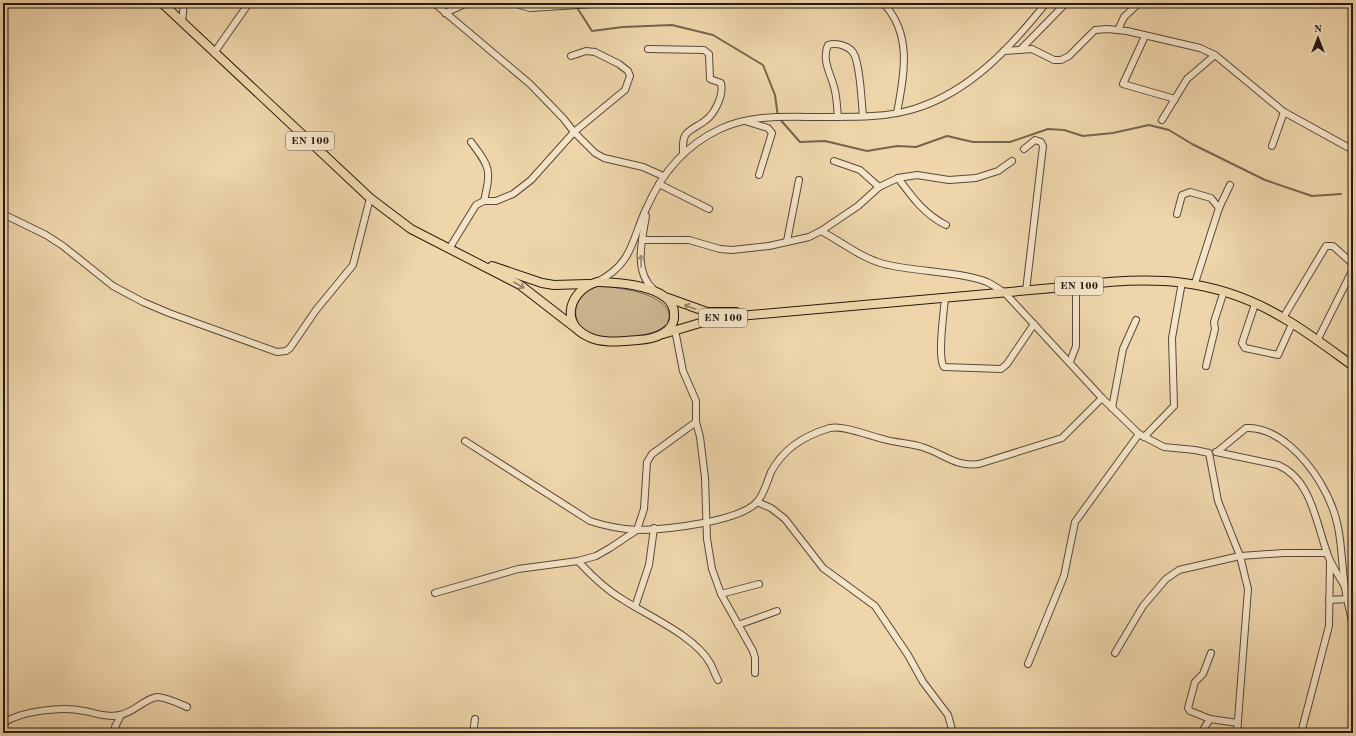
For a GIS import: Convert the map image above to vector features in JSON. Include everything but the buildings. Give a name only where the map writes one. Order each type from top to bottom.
[{"type":"main road","name":"EN 100","points":[[162,3],[370,198],[411,229],[532,293],[563,320],[590,338],[613,341],[644,340],[717,318],[1006,293],[1128,280],[1195,283],[1256,304],[1284,318],[1353,366]]},
{"type":"main road","name":"EN 100","points":[[472,260],[542,283],[554,285],[588,284],[597,282],[645,288],[707,312],[784,312]]},
{"type":"main road","points":[[582,333],[575,326],[571,308],[574,298],[580,290],[588,284]]},
{"type":"main road","points":[[662,295],[671,302],[674,317],[672,324],[663,334]]},
{"type":"street","points":[[182,22],[184,3]]},
{"type":"street","points":[[214,53],[249,3]]},
{"type":"street","points":[[434,3],[445,14],[530,84],[563,118],[574,132],[596,153],[604,158],[643,167],[663,176]]},
{"type":"street","points":[[445,14],[467,3]]},
{"type":"street","points":[[513,3],[530,8],[611,3]]},
{"type":"street","points":[[883,3],[897,21],[902,35],[904,56],[902,86],[897,113]]},
{"type":"street","points":[[597,282],[612,274],[627,257],[647,206],[663,176],[683,154],[699,140],[743,120],[778,117],[863,116],[897,113],[935,101],[962,87],[988,67],[1046,3]]},
{"type":"street","points":[[1021,49],[1066,3]]},
{"type":"street","points":[[1118,30],[1124,17],[1139,3]]},
{"type":"street","points":[[1004,51],[1032,49],[1046,54],[1054,60],[1061,60],[1069,56],[1096,30],[1118,30],[1200,48],[1215,55],[1284,112],[1353,150]]},
{"type":"street","points":[[1145,36],[1123,84],[1175,99]]},
{"type":"street","points":[[838,117],[836,94],[828,73],[825,52],[828,45],[833,44],[846,46],[855,56],[863,116]]},
{"type":"street","points":[[648,49],[708,51],[710,80],[721,83],[719,98],[715,110],[707,119],[687,133],[684,138],[683,154]]},
{"type":"street","points":[[450,249],[476,205],[484,201],[496,201],[514,194],[531,180],[574,132],[625,90],[630,76],[628,71],[618,64],[594,52],[586,50],[571,56]]},
{"type":"street","points":[[1162,120],[1187,79],[1215,55]]},
{"type":"street","points":[[1272,146],[1284,112]]},
{"type":"street","points":[[743,120],[768,128],[772,133],[759,175]]},
{"type":"street","points":[[1024,149],[1035,140],[1041,142],[1043,146],[1026,291]]},
{"type":"street","points":[[471,142],[486,161],[489,172],[484,201]]},
{"type":"street","points":[[834,161],[860,170],[880,187]]},
{"type":"street","points":[[642,240],[689,240],[720,249],[732,250],[769,246],[809,237],[821,231],[858,206],[880,187],[898,178],[917,175],[949,180],[976,178],[998,171],[1012,161]]},
{"type":"street","points":[[898,178],[926,212],[946,225]]},
{"type":"street","points":[[787,241],[798,180]]},
{"type":"street","points":[[659,184],[709,209]]},
{"type":"street","points":[[1195,283],[1219,208],[1230,185]]},
{"type":"street","points":[[1177,214],[1182,195],[1190,192],[1211,198],[1219,208]]},
{"type":"street","points":[[3,214],[46,235],[63,246],[113,286],[143,302],[249,343],[277,352],[286,351],[290,348],[316,310],[353,264],[370,198]]},
{"type":"street","points":[[647,206],[642,240],[642,275],[648,285],[662,295]]},
{"type":"street","points":[[821,231],[860,254],[882,263],[912,270],[971,278],[987,282],[1006,293],[1112,408],[1142,436],[1164,448],[1195,450],[1208,453],[1218,451],[1278,465],[1288,469],[1302,484],[1309,499],[1327,553],[1345,587]]},
{"type":"street","points":[[1284,318],[1326,246],[1333,246],[1353,264]]},
{"type":"street","points":[[1317,341],[1353,269]]},
{"type":"street","points":[[1028,664],[1064,576],[1075,522],[1142,436],[1174,406],[1172,338],[1182,282]]},
{"type":"street","points":[[1070,362],[1076,346],[1076,286]]},
{"type":"street","points":[[1206,366],[1215,329],[1214,322],[1224,292]]},
{"type":"street","points":[[945,298],[941,354],[941,364],[944,367],[1001,369],[1007,364],[1034,324]]},
{"type":"street","points":[[1256,304],[1242,342],[1245,348],[1278,355],[1292,324]]},
{"type":"street","points":[[1112,408],[1123,349],[1136,320]]},
{"type":"street","points":[[675,330],[683,371],[696,401],[696,422],[700,437],[705,478],[707,539],[712,569],[721,594],[753,651],[755,658],[755,673]]},
{"type":"street","points":[[465,441],[590,521],[604,526],[637,530],[706,523],[738,515],[757,502],[777,461],[793,446],[808,436],[832,428],[849,430],[884,440],[921,447],[945,456],[956,464],[973,465],[1040,446],[1062,438],[1102,398]]},
{"type":"street","points":[[435,593],[518,569],[578,561],[596,556],[610,548],[637,530],[644,509],[647,462],[652,454],[696,422]]},
{"type":"street","points":[[1218,451],[1246,428],[1250,428],[1265,431],[1283,440],[1309,467],[1331,503],[1338,526],[1345,587],[1353,627]]},
{"type":"street","points":[[1208,453],[1218,501],[1240,556],[1248,589],[1236,733]]},
{"type":"street","points":[[757,502],[772,508],[785,519],[823,568],[875,606],[908,655],[923,682],[948,715],[953,733]]},
{"type":"street","points":[[635,607],[649,565],[654,528]]},
{"type":"street","points":[[1115,653],[1143,606],[1172,574],[1179,570],[1240,556],[1284,553],[1327,553]]},
{"type":"street","points":[[1301,733],[1329,626],[1330,560]]},
{"type":"street","points":[[578,561],[620,599],[679,634],[698,649],[710,663],[718,680]]},
{"type":"street","points":[[721,594],[759,584]]},
{"type":"street","points":[[1329,600],[1348,599]]},
{"type":"street","points":[[738,625],[776,611]]},
{"type":"street","points":[[1211,652],[1202,674],[1195,682],[1188,704],[1190,710],[1210,719],[1238,723]]},
{"type":"street","points":[[3,723],[28,713],[60,709],[83,711],[96,715],[121,715],[146,703],[152,698],[160,697],[187,707]]},
{"type":"street","points":[[121,715],[115,728],[117,731],[125,733]]},
{"type":"street","points":[[473,733],[475,719]]},
{"type":"street","points":[[1201,733],[1210,719]]},
{"type":"shaded area","points":[[597,286],[631,290],[656,299],[664,305],[669,313],[668,323],[653,333],[630,338],[606,338],[588,333],[577,321],[576,307],[584,294]]},
{"type":"waterway","points":[[576,6],[592,31],[623,27],[672,25],[713,35],[763,65],[775,95],[778,117],[800,142],[825,141],[867,151],[897,146],[916,147],[947,136],[973,142],[1010,142],[1048,129],[1064,130],[1083,136],[1113,133],[1149,125],[1169,130],[1192,144],[1265,180],[1312,196],[1341,194]]}]
